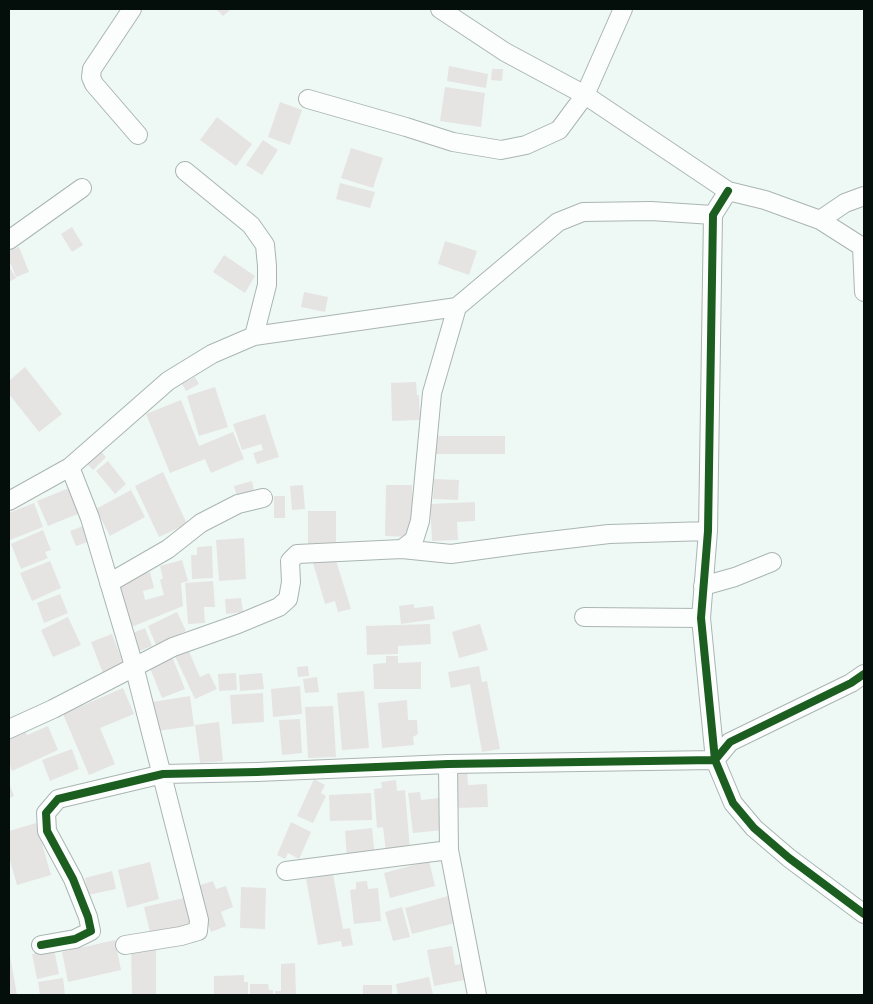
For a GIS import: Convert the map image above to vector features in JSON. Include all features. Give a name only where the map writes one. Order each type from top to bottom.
[{"type":"street","points":[[132,9],[92,69],[91,77],[94,84],[138,135]]},
{"type":"street","points":[[440,9],[505,52],[585,95],[728,191],[765,200],[820,220],[863,247],[864,292]]},
{"type":"street","points":[[308,99],[453,142],[501,150],[526,145],[559,130],[585,95],[623,9]]},
{"type":"street","points":[[185,171],[251,225],[265,245],[266,285],[254,336]]},
{"type":"street","points":[[9,240],[82,188]]},
{"type":"street","points":[[728,191],[713,215],[708,531],[701,618],[715,760],[733,803],[754,828],[789,858],[864,914]]},
{"type":"street","points":[[820,220],[845,203],[864,196]]},
{"type":"street","points":[[9,501],[70,467],[168,381],[212,354],[254,336],[457,307],[558,222],[583,212],[651,211],[713,215]]},
{"type":"street","points":[[402,549],[414,540],[420,521],[432,392],[457,307]]},
{"type":"street","points":[[70,467],[90,518],[134,666],[200,920],[198,931],[181,936],[125,945]]},
{"type":"street","points":[[109,583],[168,550],[201,523],[238,504],[263,498]]},
{"type":"street","points":[[9,729],[53,709],[173,647],[279,607],[288,599],[291,582],[290,561],[297,554],[402,549],[451,554],[609,534],[708,531]]},
{"type":"street","points":[[703,586],[735,577],[772,562]]},
{"type":"street","points":[[584,617],[701,618]]},
{"type":"street","points":[[41,945],[76,939],[91,931],[88,917],[73,879],[47,831],[46,812],[58,799],[163,774],[448,764],[715,760],[730,742],[851,683],[864,674]]},
{"type":"street","points":[[448,764],[449,850],[478,995]]},
{"type":"street","points":[[286,871],[449,850]]},
{"type":"building","points":[[216,9],[231,9],[223,16]]},
{"type":"building","points":[[449,66],[488,74],[486,88],[447,81]]},
{"type":"building","points":[[492,69],[503,69],[502,81],[491,80]]},
{"type":"building","points":[[445,87],[485,93],[481,127],[440,121]]},
{"type":"building","points":[[280,102],[302,110],[290,145],[268,137]]},
{"type":"building","points":[[217,117],[252,144],[236,166],[200,140]]},
{"type":"building","points":[[263,140],[278,150],[262,175],[246,165]]},
{"type":"building","points":[[351,148],[383,158],[373,188],[341,178]]},
{"type":"building","points":[[340,183],[375,192],[370,208],[336,199]]},
{"type":"building","points":[[72,227],[83,245],[72,252],[61,234]]},
{"type":"building","points":[[445,241],[477,251],[469,275],[438,264]]},
{"type":"building","points":[[19,247],[29,272],[16,277],[9,260],[9,251]]},
{"type":"building","points":[[224,255],[255,276],[245,293],[213,272]]},
{"type":"building","points":[[9,266],[16,278],[9,282]]},
{"type":"building","points":[[304,292],[328,297],[325,312],[301,307]]},
{"type":"building","points":[[25,367],[62,414],[39,432],[9,394],[9,381]]},
{"type":"building","points":[[195,377],[199,384],[186,391],[182,384]]},
{"type":"building","points":[[416,382],[417,395],[419,395],[420,420],[392,421],[391,383]]},
{"type":"building","points":[[215,387],[228,427],[199,436],[187,396]]},
{"type":"building","points":[[181,400],[199,446],[233,432],[244,459],[211,473],[205,459],[170,473],[146,414]]},
{"type":"building","points":[[265,414],[279,457],[257,464],[253,453],[263,450],[261,444],[242,450],[233,424]]},
{"type":"building","points":[[435,436],[505,436],[505,454],[435,454]]},
{"type":"building","points":[[99,449],[106,457],[93,470],[85,462]]},
{"type":"building","points":[[108,461],[126,484],[115,494],[96,471]]},
{"type":"building","points":[[163,472],[187,524],[159,537],[135,486]]},
{"type":"building","points":[[434,479],[459,480],[458,500],[433,499]]},
{"type":"building","points":[[252,481],[255,496],[238,500],[234,486]]},
{"type":"building","points":[[303,485],[305,509],[292,510],[290,486]]},
{"type":"building","points":[[386,485],[412,485],[412,537],[385,536]]},
{"type":"building","points":[[69,488],[80,513],[48,526],[37,501]]},
{"type":"building","points":[[131,490],[145,517],[110,536],[96,509]]},
{"type":"building","points":[[274,496],[285,496],[285,518],[274,518]]},
{"type":"building","points":[[475,502],[475,521],[457,522],[458,540],[432,541],[430,504]]},
{"type":"building","points":[[34,503],[43,527],[10,540],[9,513]]},
{"type":"building","points":[[308,511],[336,511],[336,546],[308,546]]},
{"type":"building","points":[[86,525],[91,541],[76,546],[70,531]]},
{"type":"building","points":[[43,530],[51,550],[45,552],[48,558],[21,569],[11,544]]},
{"type":"building","points":[[244,538],[246,579],[219,581],[216,540]]},
{"type":"building","points":[[212,546],[213,578],[192,579],[191,555],[197,555],[197,547]]},
{"type":"building","points":[[335,557],[351,609],[338,612],[335,601],[325,604],[313,563]]},
{"type":"building","points":[[182,560],[188,581],[181,583],[183,606],[129,628],[116,582],[150,572],[154,588],[143,591],[145,600],[164,595],[160,580],[163,578],[160,566]]},
{"type":"building","points":[[50,561],[61,588],[32,601],[20,573]]},
{"type":"building","points":[[213,581],[215,607],[204,607],[205,623],[188,624],[185,583]]},
{"type":"building","points":[[60,594],[68,613],[44,623],[37,603]]},
{"type":"building","points":[[241,598],[243,612],[226,614],[225,599]]},
{"type":"building","points":[[414,604],[414,608],[433,606],[435,619],[401,624],[399,606]]},
{"type":"building","points":[[177,612],[186,631],[156,645],[148,626]]},
{"type":"building","points":[[68,617],[81,645],[53,657],[41,630]]},
{"type":"building","points":[[430,624],[431,644],[398,646],[398,654],[367,655],[366,626]]},
{"type":"building","points":[[480,624],[488,650],[459,658],[452,632]]},
{"type":"building","points":[[145,628],[152,646],[137,652],[130,634]]},
{"type":"building","points":[[112,634],[125,668],[104,676],[91,642]]},
{"type":"building","points":[[187,647],[200,677],[209,673],[217,689],[195,699],[174,654]]},
{"type":"building","points":[[171,654],[185,689],[162,698],[148,663]]},
{"type":"building","points":[[386,656],[398,656],[398,663],[421,662],[421,689],[374,689],[373,664],[386,663]]},
{"type":"building","points":[[308,666],[309,676],[298,677],[297,667]]},
{"type":"building","points":[[479,666],[482,682],[487,681],[500,749],[482,752],[470,684],[451,688],[448,672]]},
{"type":"building","points":[[236,673],[237,690],[219,691],[218,674]]},
{"type":"building","points":[[262,673],[264,689],[240,691],[239,675]]},
{"type":"building","points":[[317,677],[319,692],[305,693],[303,679]]},
{"type":"building","points":[[300,686],[302,714],[273,717],[271,689]]},
{"type":"building","points":[[123,688],[134,714],[100,728],[115,764],[89,775],[63,714]]},
{"type":"building","points":[[364,691],[369,748],[342,750],[337,693]]},
{"type":"building","points":[[263,693],[264,722],[232,724],[230,695]]},
{"type":"building","points":[[190,696],[194,726],[157,731],[152,702]]},
{"type":"building","points":[[407,700],[408,720],[417,720],[418,734],[413,737],[414,745],[382,748],[378,703]]},
{"type":"building","points":[[333,706],[336,757],[308,758],[305,707]]},
{"type":"building","points":[[300,719],[302,753],[282,755],[279,720]]},
{"type":"building","points":[[219,722],[223,761],[200,763],[195,725]]},
{"type":"building","points":[[23,726],[27,735],[48,726],[58,750],[12,771],[9,763],[9,733]]},
{"type":"building","points":[[72,749],[79,769],[50,781],[42,760]]},
{"type":"building","points":[[467,770],[468,785],[487,784],[488,807],[454,808],[453,771]]},
{"type":"building","points":[[314,779],[325,785],[321,793],[326,796],[313,823],[297,816]]},
{"type":"building","points":[[396,780],[397,791],[405,790],[410,850],[386,852],[383,827],[377,828],[374,789],[382,788],[381,782]]},
{"type":"building","points":[[9,783],[14,796],[9,798]]},
{"type":"building","points":[[420,792],[421,800],[440,798],[444,830],[413,833],[408,793]]},
{"type":"building","points":[[371,793],[372,820],[330,821],[329,795]]},
{"type":"building","points":[[291,822],[311,832],[299,859],[288,853],[285,859],[277,855]]},
{"type":"building","points":[[36,823],[51,875],[17,885],[9,857],[9,831]]},
{"type":"building","points":[[372,828],[375,857],[347,859],[345,831]]},
{"type":"building","points":[[429,861],[435,886],[390,898],[384,873]]},
{"type":"building","points":[[150,862],[159,899],[127,908],[118,870]]},
{"type":"building","points":[[112,871],[116,889],[88,895],[85,878]]},
{"type":"building","points":[[333,874],[343,929],[350,928],[353,945],[342,947],[341,941],[318,945],[306,879]]},
{"type":"building","points":[[213,881],[216,889],[226,886],[233,907],[221,912],[226,926],[211,932],[194,887]]},
{"type":"building","points":[[367,881],[368,889],[378,888],[381,921],[354,924],[350,890],[356,889],[356,882]]},
{"type":"building","points":[[241,887],[266,888],[265,929],[240,928]]},
{"type":"building","points":[[448,896],[455,923],[412,934],[405,908]]},
{"type":"building","points":[[184,898],[192,929],[158,937],[156,931],[150,932],[144,907]]},
{"type":"building","points":[[402,907],[410,937],[393,941],[385,912]]},
{"type":"building","points":[[115,940],[121,970],[68,982],[62,952]]},
{"type":"building","points":[[452,946],[455,965],[462,964],[465,980],[434,986],[427,950]]},
{"type":"building","points":[[54,949],[59,974],[37,979],[32,954]]},
{"type":"building","points":[[131,949],[156,949],[156,995],[132,995]]},
{"type":"building","points":[[10,956],[17,995],[9,995]]},
{"type":"building","points":[[295,963],[296,995],[275,995],[275,991],[281,991],[281,964]]},
{"type":"building","points":[[244,975],[244,982],[248,982],[248,995],[214,995],[214,976]]},
{"type":"building","points":[[429,977],[433,995],[398,995],[396,984]]},
{"type":"building","points":[[63,978],[65,995],[40,995],[38,982]]},
{"type":"building","points":[[250,984],[268,984],[269,990],[273,990],[273,995],[250,995]]},
{"type":"building","points":[[363,985],[392,985],[392,995],[363,995]]},
{"type":"cycle path","points":[[728,191],[713,215],[708,531],[701,618],[715,760],[733,803],[754,828],[789,858],[864,914]]},
{"type":"cycle path","points":[[41,945],[75,939],[91,931],[88,917],[73,879],[47,831],[46,813],[58,799],[163,774],[448,764],[715,760],[730,742],[851,683],[864,674]]}]
